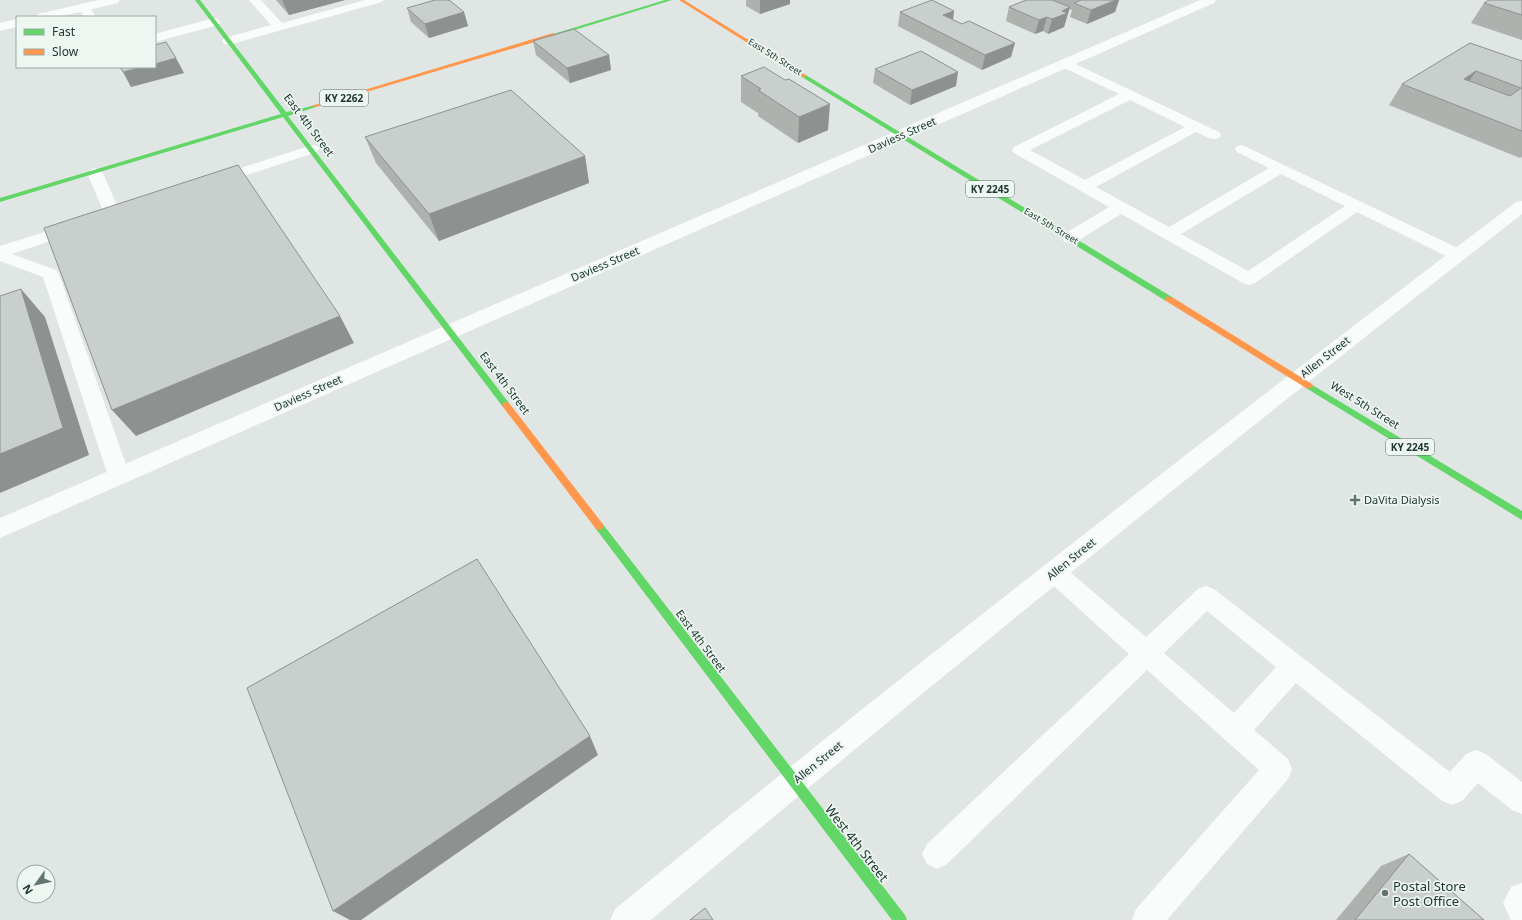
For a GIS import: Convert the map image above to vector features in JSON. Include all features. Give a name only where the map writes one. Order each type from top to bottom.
[{"type":"main road","name":"East 4th Street","points":[[197,0],[793,781]]},
{"type":"main road","name":"KY 2262","points":[[0,200],[286,116],[670,0]]},
{"type":"main road","name":"East 5th Street","points":[[681,0],[1298,378]]},
{"type":"main road","name":"West 5th Street","points":[[1298,378],[1522,516]]},
{"type":"main road","name":"West 4th Street","points":[[793,781],[900,920]]},
{"type":"street","points":[[51,16],[87,12],[114,0]]},
{"type":"street","name":"Daviess Street","points":[[0,528],[1210,0]]},
{"type":"street","points":[[0,27],[16,23]]},
{"type":"street","name":"Allen Street","points":[[626,920],[793,781],[1298,378],[1522,206]]},
{"type":"lane","points":[[255,0],[279,27]]},
{"type":"lane","points":[[228,41],[378,0]]},
{"type":"lane","points":[[156,38],[214,22]]},
{"type":"lane","points":[[1065,63],[1214,135]]},
{"type":"lane","points":[[1128,94],[1019,150],[1249,279],[1356,205]]},
{"type":"lane","points":[[1084,187],[1195,127]]},
{"type":"lane","points":[[1242,149],[1458,255]]},
{"type":"lane","points":[[202,186],[312,150]]},
{"type":"lane","points":[[1169,234],[1280,168]]},
{"type":"lane","points":[[0,253],[121,212],[95,173]]},
{"type":"lane","points":[[1070,238],[1121,208]]},
{"type":"lane","points":[[0,253],[50,274],[119,476]]},
{"type":"lane","points":[[1055,573],[1278,769],[1147,920]]},
{"type":"lane","points":[[938,854],[1206,596],[1452,791],[1476,764],[1522,800]]},
{"type":"lane","points":[[1236,731],[1294,666]]},
{"type":"lane","points":[[1522,898],[1518,903],[1522,910]]},
{"type":"building","points":[[435,0],[449,0],[464,12],[425,24],[407,8]]},
{"type":"building","points":[[932,0],[954,11],[943,15],[962,24],[969,21],[1015,43],[985,55],[900,12]]},
{"type":"building","points":[[1026,0],[1052,0],[1070,7],[1062,11],[1068,13],[1052,19],[1047,17],[1039,20],[1009,7]]},
{"type":"building","points":[[1081,0],[1116,0],[1091,10],[1074,3]]},
{"type":"building","points":[[1489,0],[1522,0],[1522,15],[1484,3]]},
{"type":"building","points":[[574,29],[609,55],[567,68],[533,41]]},
{"type":"building","points":[[166,42],[176,58],[156,64],[156,45]]},
{"type":"building","points":[[1470,43],[1522,61],[1522,131],[1402,84]],"holes":[[[1476,71],[1521,88],[1510,96],[1464,79]]]},
{"type":"building","points":[[921,51],[958,72],[912,90],[875,69]]},
{"type":"building","points":[[764,67],[785,80],[789,79],[830,104],[799,117],[758,90],[761,89],[741,76]]},
{"type":"building","points":[[121,68],[138,68],[123,72]]},
{"type":"building","points":[[511,90],[585,156],[429,214],[365,137]]},
{"type":"building","points":[[238,165],[340,316],[112,410],[44,228]]},
{"type":"building","points":[[21,289],[63,428],[0,454],[0,296]]},
{"type":"building","points":[[477,559],[590,736],[333,911],[247,688]]},
{"type":"building","points":[[1409,854],[1484,920],[1355,920]]},
{"type":"building","points":[[705,908],[713,920],[690,920]]},
{"type":"traffic: fast","points":[[197,0],[506,405]]},
{"type":"traffic: fast","points":[[553,35],[670,0]]},
{"type":"traffic: fast","points":[[804,76],[1169,299]]},
{"type":"traffic: fast","points":[[0,200],[314,106]]},
{"type":"traffic: fast","points":[[1309,386],[1522,516]]},
{"type":"traffic: fast","points":[[599,526],[900,920]]},
{"type":"traffic: slow","points":[[681,0],[804,76]]},
{"type":"traffic: slow","points":[[314,106],[553,35]]},
{"type":"traffic: slow","points":[[1169,299],[1309,386]]},
{"type":"traffic: slow","points":[[506,405],[599,526]]},
{"type":"place","name":"DaVita Dialysis","points":[[1355,500]]},
{"type":"place","name":"Postal Store Post Office","points":[[1385,893]]}]
